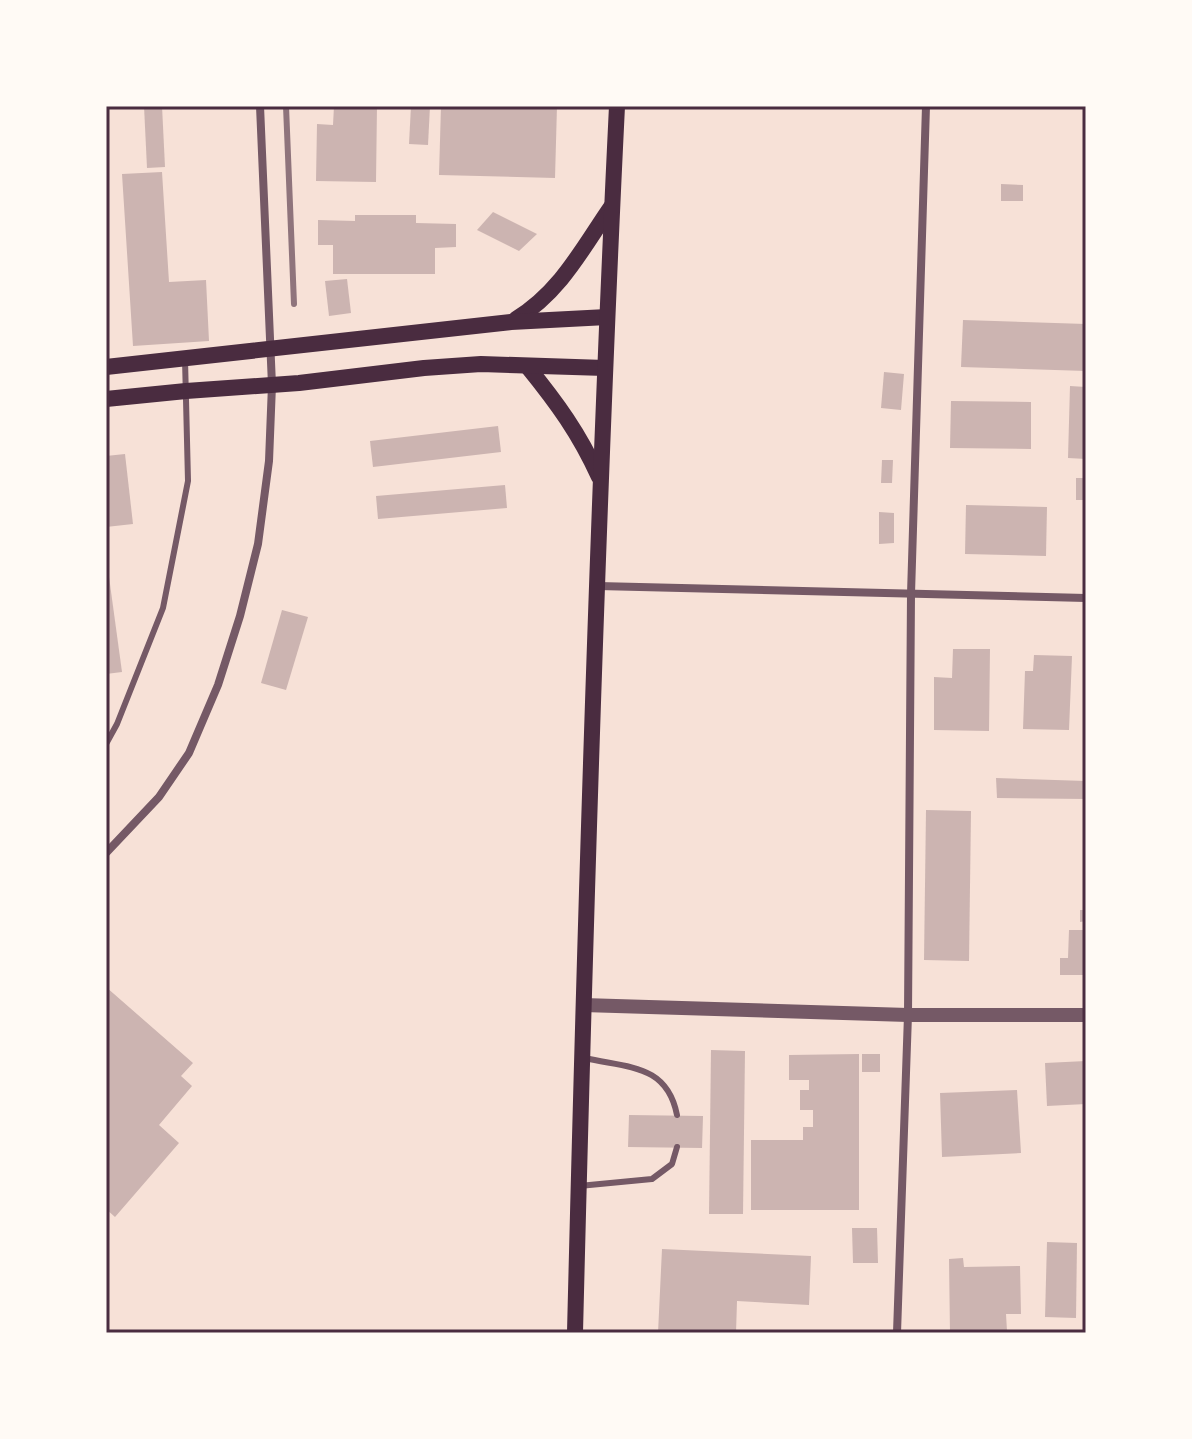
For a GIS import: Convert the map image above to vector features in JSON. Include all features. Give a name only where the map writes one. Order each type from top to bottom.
[{"type":"main road","points":[[575,1333],[583,1005],[617,106]]},
{"type":"main road","points":[[511,322],[539,304],[560,283],[612,206]]},
{"type":"main road","points":[[106,367],[511,322],[607,317]]},
{"type":"main road","points":[[106,399],[481,364],[605,368]]},
{"type":"main road","points":[[527,366],[583,440],[601,482]]},
{"type":"street","points":[[106,853],[159,797],[189,753],[218,685],[258,544],[269,461],[272,385],[260,106]]},
{"type":"street","points":[[897,1333],[908,1015],[911,594],[926,106]]},
{"type":"street","points":[[598,586],[1086,598]]},
{"type":"street","points":[[583,1005],[908,1015],[1086,1015]]},
{"type":"lane","points":[[106,744],[123,710],[163,608],[188,481],[185,359]]},
{"type":"lane","points":[[582,1058],[652,1073],[673,1096],[677,1115]]},
{"type":"lane","points":[[579,1186],[652,1179],[672,1164],[677,1147]]},
{"type":"building","points":[[144,106],[162,106],[165,167],[147,168]]},
{"type":"building","points":[[334,106],[377,106],[376,182],[316,181],[317,124],[333,125]]},
{"type":"building","points":[[411,106],[430,106],[428,145],[409,144]]},
{"type":"building","points":[[441,106],[557,106],[555,178],[439,175]]},
{"type":"building","points":[[162,172],[169,282],[206,280],[209,341],[133,346],[122,174]]},
{"type":"building","points":[[1001,184],[1023,185],[1023,201],[1001,201]]},
{"type":"building","points":[[493,212],[537,234],[519,251],[477,230]]},
{"type":"building","points":[[355,215],[416,215],[416,223],[456,224],[456,247],[435,248],[435,274],[333,274],[333,245],[318,245],[318,220],[355,221]]},
{"type":"building","points":[[347,279],[351,313],[329,316],[325,281]]},
{"type":"building","points":[[963,320],[1086,324],[1086,371],[961,367]]},
{"type":"building","points":[[884,372],[904,374],[901,410],[881,408]]},
{"type":"building","points":[[1070,386],[1086,387],[1086,459],[1068,458]]},
{"type":"building","points":[[951,401],[1031,402],[1031,449],[950,448]]},
{"type":"building","points":[[498,426],[501,452],[373,467],[370,441]]},
{"type":"building","points":[[125,454],[133,524],[106,527],[106,456]]},
{"type":"building","points":[[882,460],[893,460],[892,483],[881,483]]},
{"type":"building","points":[[1076,478],[1086,478],[1086,500],[1076,500]]},
{"type":"building","points":[[505,485],[507,508],[378,519],[376,496]]},
{"type":"building","points":[[966,505],[1047,507],[1046,556],[965,554]]},
{"type":"building","points":[[879,512],[894,513],[894,543],[879,544]]},
{"type":"building","points":[[106,555],[122,672],[106,674]]},
{"type":"building","points":[[282,610],[308,617],[286,690],[261,683]]},
{"type":"building","points":[[953,649],[990,649],[989,731],[934,730],[934,677],[952,678]]},
{"type":"building","points":[[1034,655],[1072,656],[1069,730],[1023,729],[1025,671],[1033,671]]},
{"type":"building","points":[[996,778],[1086,781],[1086,799],[997,798]]},
{"type":"building","points":[[926,810],[971,811],[969,961],[924,960]]},
{"type":"building","points":[[1080,910],[1086,910],[1086,921],[1080,922]]},
{"type":"building","points":[[1069,930],[1086,930],[1086,975],[1060,975],[1060,958],[1068,958]]},
{"type":"building","points":[[106,987],[193,1063],[181,1076],[192,1086],[159,1125],[179,1143],[115,1217],[106,1209]]},
{"type":"building","points":[[711,1050],[745,1051],[743,1214],[709,1214]]},
{"type":"building","points":[[859,1054],[859,1210],[751,1210],[751,1140],[803,1140],[803,1127],[813,1127],[813,1110],[800,1110],[800,1090],[809,1090],[809,1080],[789,1080],[789,1055]]},
{"type":"building","points":[[862,1054],[880,1054],[880,1072],[862,1072]]},
{"type":"building","points":[[1086,1061],[1086,1104],[1047,1106],[1045,1063]]},
{"type":"building","points":[[1017,1090],[1021,1153],[942,1157],[940,1093]]},
{"type":"building","points":[[629,1115],[703,1116],[702,1148],[628,1147]]},
{"type":"building","points":[[852,1228],[877,1228],[878,1263],[853,1263]]},
{"type":"building","points":[[1047,1242],[1077,1243],[1076,1318],[1045,1317]]},
{"type":"building","points":[[662,1249],[811,1256],[809,1305],[737,1301],[736,1333],[658,1333]]},
{"type":"building","points":[[963,1258],[964,1267],[1020,1266],[1021,1314],[1006,1314],[1007,1331],[950,1333],[949,1259]]},
{"type":"railway","points":[[286,106],[294,304]]}]
